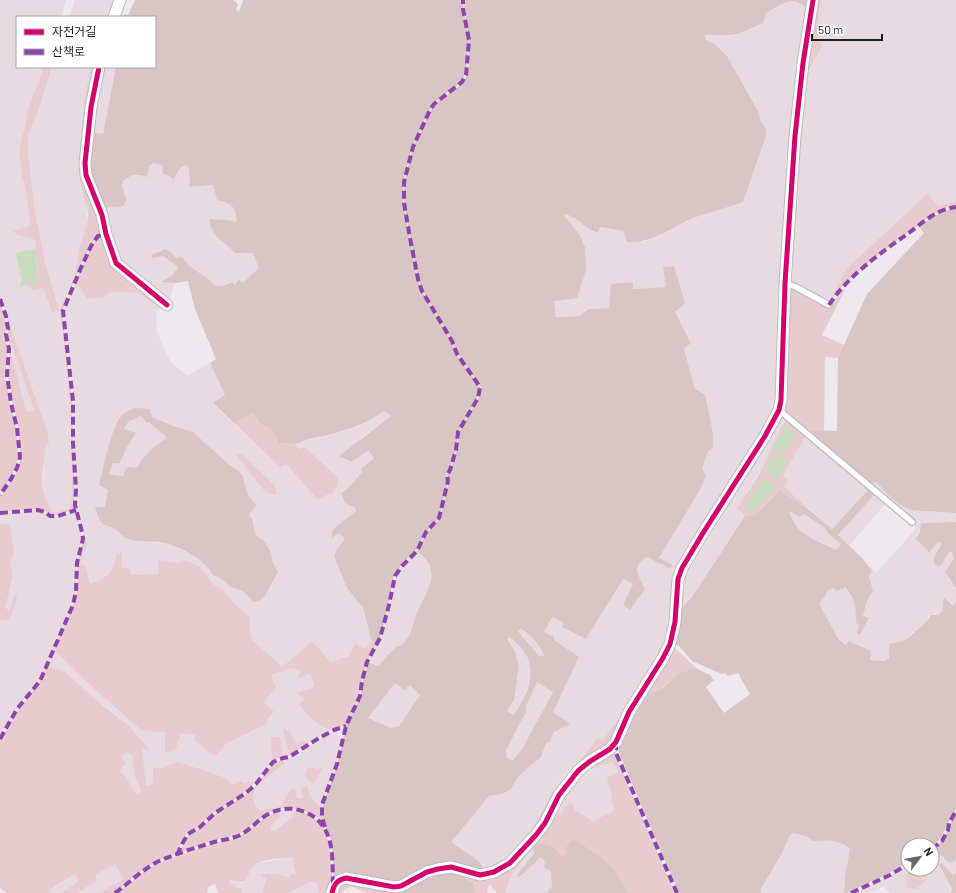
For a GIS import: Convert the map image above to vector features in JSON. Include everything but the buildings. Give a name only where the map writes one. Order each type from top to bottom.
[{"type":"street","points":[[114,16],[120,0]]},
{"type":"street","points":[[332,893],[333,886],[340,880],[346,878],[394,887],[401,886],[427,872],[438,869],[451,867],[480,875],[487,874],[510,863],[545,823],[559,795],[578,771],[610,749],[616,742],[629,712],[663,658],[670,644],[675,622],[678,579],[682,568],[765,436],[779,410],[781,400],[785,283],[795,129],[813,0]]},
{"type":"street","points":[[99,68],[91,107],[86,175],[102,215],[106,234],[116,263],[167,305]]},
{"type":"lane","points":[[785,283],[796,287],[829,305]]},
{"type":"lane","points":[[779,410],[912,522]]},
{"type":"shaded area","points":[[0,0],[66,0],[61,16],[16,16],[16,68],[44,68],[28,109],[20,144],[19,156],[30,219],[29,225],[14,231],[17,235],[33,239],[36,249],[17,252],[16,256],[22,281],[31,287],[30,289],[43,287],[52,312],[60,311],[70,401],[72,491],[71,505],[69,509],[52,512],[45,497],[43,490],[44,462],[46,445],[48,445],[44,421],[0,296]]},
{"type":"shaded area","points":[[75,0],[114,0],[108,16],[69,16]]},
{"type":"shaded area","points":[[135,0],[233,0],[238,4],[236,10],[239,12],[243,0],[463,0],[468,41],[465,75],[460,83],[436,101],[430,109],[412,147],[403,182],[403,203],[417,279],[422,291],[451,341],[456,354],[480,387],[477,398],[458,432],[456,450],[446,475],[448,481],[439,518],[426,532],[416,550],[401,565],[394,576],[386,615],[377,644],[372,641],[370,636],[363,608],[347,588],[334,556],[337,549],[345,539],[339,533],[332,538],[332,530],[356,511],[355,508],[345,503],[341,493],[349,487],[362,472],[361,469],[374,458],[368,450],[352,462],[339,456],[391,416],[384,411],[366,422],[348,429],[295,444],[279,443],[271,429],[261,424],[253,413],[234,423],[213,403],[225,395],[210,363],[216,359],[195,309],[188,281],[175,283],[161,282],[173,275],[178,267],[163,256],[153,258],[151,255],[165,249],[172,253],[176,258],[182,257],[189,266],[210,280],[214,285],[224,286],[233,282],[234,285],[239,280],[243,283],[259,269],[253,253],[235,253],[216,235],[211,228],[210,219],[237,222],[236,213],[230,204],[217,200],[213,185],[190,187],[189,168],[186,165],[180,168],[174,179],[163,173],[162,165],[153,163],[149,166],[147,177],[134,175],[123,181],[122,187],[127,200],[123,206],[101,208],[87,163],[90,132],[103,134],[116,68],[156,68],[156,16],[123,16],[124,14],[128,15]]},
{"type":"shaded area","points":[[464,0],[808,0],[807,8],[795,1],[780,5],[766,13],[763,23],[747,30],[727,35],[704,35],[706,40],[715,44],[727,56],[758,111],[761,122],[766,128],[766,136],[743,202],[696,217],[662,234],[636,242],[627,242],[624,231],[600,227],[598,232],[594,231],[573,217],[563,214],[579,234],[585,247],[586,270],[577,298],[554,301],[556,317],[579,316],[589,309],[609,308],[611,284],[633,282],[633,289],[666,287],[663,267],[674,266],[685,303],[675,312],[691,343],[684,349],[695,389],[705,394],[713,433],[713,447],[707,453],[702,469],[706,475],[700,490],[659,558],[673,565],[671,569],[647,557],[642,560],[637,568],[637,572],[645,589],[630,610],[623,605],[633,584],[623,579],[586,639],[562,627],[564,623],[552,617],[544,632],[554,637],[554,640],[579,657],[553,712],[570,724],[554,732],[550,741],[546,744],[541,757],[518,777],[511,789],[502,794],[489,796],[451,842],[476,859],[487,873],[459,867],[401,885],[368,881],[334,884],[332,846],[323,818],[322,808],[337,765],[346,726],[360,697],[368,662],[378,666],[394,649],[404,643],[409,635],[417,613],[429,588],[432,573],[430,566],[425,558],[417,551],[427,533],[440,519],[449,481],[447,475],[457,450],[459,432],[478,399],[481,387],[457,353],[452,341],[423,291],[418,279],[404,203],[404,183],[413,147],[431,110],[438,101],[460,86],[467,74],[469,54]],"holes":[[[521,628],[531,637],[538,644],[544,656],[539,656],[518,631]],[[510,637],[525,653],[529,661],[530,669],[529,685],[523,701],[514,715],[507,711],[514,700],[519,666],[515,651],[507,639]],[[537,682],[553,692],[521,751],[512,761],[507,757],[506,750],[526,712],[526,706]],[[395,683],[405,690],[410,685],[420,695],[399,726],[391,728],[368,718]]]},
{"type":"shaded area","points":[[815,0],[821,0],[818,25],[822,35],[818,36],[822,46],[809,70],[805,84],[802,135],[794,202],[798,138]]},
{"type":"shaded area","points":[[821,0],[956,0],[956,202],[939,206],[927,194],[846,269],[830,301],[789,280],[794,202],[802,135],[805,84],[809,70],[822,46],[818,35],[822,35],[818,25]]},
{"type":"shaded area","points":[[790,1],[796,1],[807,8],[781,287],[775,394],[772,415],[682,562],[667,641],[637,692],[603,740],[596,739],[589,749],[561,779],[531,832],[505,860],[487,873],[482,864],[466,851],[450,842],[489,796],[502,794],[511,789],[518,777],[531,764],[536,762],[543,753],[546,744],[550,741],[554,732],[569,723],[553,712],[579,657],[554,640],[554,637],[543,632],[552,617],[564,623],[562,627],[586,639],[623,578],[633,584],[623,605],[630,610],[645,589],[637,573],[637,566],[642,560],[647,557],[671,568],[673,565],[659,558],[700,490],[706,475],[702,469],[713,433],[705,394],[695,389],[684,349],[691,342],[675,312],[666,287],[633,289],[633,282],[611,285],[610,308],[589,309],[579,316],[556,317],[554,301],[585,247],[579,234],[563,214],[570,215],[593,232],[600,227],[624,231],[643,242],[695,218],[749,185],[766,136],[766,128],[761,122],[758,111],[727,56],[715,44],[706,40],[704,35],[711,34],[729,36],[779,5]]},
{"type":"shaded area","points":[[44,68],[52,68],[38,111],[28,135],[28,156],[35,211],[45,261],[59,310],[67,296],[75,273],[80,246],[88,220],[88,212],[80,182],[79,164],[84,102],[91,68],[97,68],[89,106],[104,233],[98,235],[90,246],[62,311],[72,401],[75,509],[58,515],[50,514],[38,509],[0,511],[0,497],[18,469],[21,457],[18,428],[8,375],[10,349],[26,412],[34,410],[11,343],[9,342],[7,316],[48,433],[49,445],[46,445],[42,476],[43,490],[52,512],[69,509],[71,505],[72,491],[70,401],[60,311],[52,312],[43,288],[33,290],[30,289],[33,285],[39,283],[35,243],[33,239],[17,235],[13,231],[27,227],[30,219],[19,156],[20,144],[28,109]]},
{"type":"shaded area","points":[[52,68],[91,68],[84,102],[80,156],[88,220],[75,273],[60,311],[45,261],[35,211],[28,168],[28,135]]},
{"type":"shaded area","points":[[101,68],[116,68],[103,134],[90,132]]},
{"type":"shaded area","points":[[153,163],[162,165],[174,179],[180,168],[186,165],[189,168],[191,187],[214,185],[217,200],[225,201],[236,210],[238,222],[210,219],[212,230],[235,253],[253,253],[259,269],[243,283],[234,285],[233,282],[224,286],[214,285],[210,280],[189,266],[182,257],[176,258],[172,253],[160,250],[151,255],[163,256],[178,267],[174,275],[162,282],[175,283],[168,304],[117,262],[101,208],[127,200],[122,187],[123,181],[129,176],[136,174],[142,175]]},
{"type":"shaded area","points":[[927,194],[939,206],[956,202],[956,206],[942,210],[928,218],[884,250],[846,282],[830,301],[846,269]]},
{"type":"shaded area","points":[[956,208],[956,513],[911,510],[896,502],[876,482],[871,483],[809,430],[837,431],[838,358],[867,294],[924,233],[919,226],[942,212]]},
{"type":"shaded area","points":[[106,235],[114,262],[163,303],[159,309],[158,306],[148,301],[140,293],[110,292],[105,297],[87,299],[80,288],[74,284],[91,247],[99,236]]},
{"type":"shaded area","points":[[36,249],[39,283],[31,287],[26,285],[22,287],[20,286],[22,281],[16,256],[17,252]]},
{"type":"shaded area","points":[[74,284],[80,288],[87,299],[105,297],[110,292],[140,293],[148,301],[158,306],[159,309],[156,315],[157,332],[170,361],[187,376],[210,363],[225,395],[213,404],[280,467],[286,464],[318,500],[333,493],[338,478],[322,464],[294,444],[342,432],[359,426],[384,411],[391,416],[359,439],[374,458],[361,469],[362,472],[349,487],[341,493],[345,503],[355,508],[356,511],[339,533],[345,539],[337,549],[347,588],[363,608],[365,620],[372,641],[364,649],[355,643],[349,656],[331,662],[316,645],[311,642],[282,668],[252,640],[249,626],[250,618],[234,603],[224,590],[214,585],[208,577],[178,563],[158,560],[160,574],[131,575],[114,568],[103,578],[90,584],[86,567],[80,563],[87,543],[75,505],[74,401],[63,312]],"holes":[[[150,409],[152,417],[173,426],[193,432],[228,464],[238,470],[243,476],[247,492],[250,498],[257,505],[249,513],[253,521],[255,534],[264,541],[270,550],[273,563],[278,572],[265,596],[254,602],[244,592],[230,586],[220,578],[213,575],[210,568],[188,553],[171,545],[128,539],[112,527],[103,524],[96,507],[105,507],[108,490],[99,485],[115,426]]]},
{"type":"shaded area","points":[[788,288],[795,290],[830,308],[837,297],[846,288],[822,335],[844,345],[838,358],[825,357],[824,431],[809,430],[785,410]]},
{"type":"shaded area","points":[[0,303],[5,316],[7,329],[5,334],[8,350],[5,376],[16,428],[18,457],[15,468],[5,487],[0,493]]},
{"type":"shaded area","points":[[9,342],[11,342],[34,410],[26,412],[21,398]]},
{"type":"shaded area","points":[[137,408],[150,409],[152,417],[173,426],[193,432],[228,464],[238,470],[243,476],[247,492],[250,498],[257,505],[249,514],[253,521],[255,534],[264,541],[270,550],[273,563],[278,572],[265,596],[261,600],[254,602],[244,592],[230,586],[220,578],[213,575],[197,558],[174,546],[160,542],[129,539],[101,522],[95,507],[105,507],[108,490],[99,485],[111,437],[123,414]],"holes":[[[141,416],[147,423],[149,422],[167,438],[150,451],[137,468],[127,467],[123,476],[109,474],[113,463],[120,463],[127,447],[136,433],[124,429],[129,421]]]},
{"type":"shaded area","points":[[253,413],[261,424],[271,429],[279,443],[294,444],[300,449],[305,447],[338,478],[338,485],[333,493],[318,500],[286,464],[280,467],[234,423]]},
{"type":"shaded area","points":[[141,415],[147,422],[149,422],[168,438],[147,453],[137,468],[124,476],[109,474],[113,463],[121,463],[127,447],[136,433],[124,429],[129,421]]},
{"type":"shaded area","points":[[782,416],[786,419],[771,450],[737,508],[745,516],[692,597],[683,607],[678,607],[683,573]]},
{"type":"shaded area","points":[[786,419],[806,436],[783,475],[788,480],[785,487],[813,513],[780,490],[754,516],[745,516],[737,508],[758,476]]},
{"type":"shaded area","points":[[786,425],[795,434],[783,453],[774,448]]},
{"type":"shaded area","points":[[806,436],[869,489],[832,529],[785,487],[788,480],[783,475]]},
{"type":"shaded area","points":[[774,452],[788,461],[777,479],[765,471]]},
{"type":"shaded area","points":[[236,454],[243,455],[274,485],[277,493],[275,495],[265,492]]},
{"type":"shaded area","points":[[764,478],[777,487],[752,513],[744,507]]},
{"type":"shaded area","points":[[876,482],[906,508],[932,512],[956,513],[956,522],[921,523],[934,546],[938,542],[943,544],[942,564],[948,553],[951,551],[954,559],[949,579],[956,588],[956,603],[954,606],[947,599],[943,598],[943,610],[938,615],[934,614],[928,617],[926,622],[903,641],[889,644],[889,658],[884,661],[869,660],[845,645],[837,637],[819,603],[828,590],[834,588],[837,591],[844,587],[854,600],[856,608],[856,622],[859,626],[856,632],[860,635],[869,619],[863,616],[867,601],[873,591],[869,576],[872,570],[876,573],[915,530],[915,521],[871,483]]},
{"type":"shaded area","points":[[869,489],[875,494],[838,535],[872,570],[869,576],[873,591],[867,601],[863,616],[869,618],[860,635],[856,632],[859,626],[856,622],[854,603],[851,595],[845,587],[837,591],[833,588],[828,590],[819,603],[837,637],[845,645],[849,641],[871,651],[870,660],[884,661],[889,658],[889,644],[903,641],[926,622],[931,615],[938,615],[943,610],[943,599],[945,598],[953,606],[956,603],[956,809],[940,839],[940,837],[900,837],[900,867],[847,893],[844,893],[845,876],[850,849],[842,843],[828,840],[813,841],[806,836],[793,833],[789,837],[781,855],[760,890],[761,893],[679,893],[619,753],[618,745],[641,697],[663,688],[680,673],[696,668],[710,675],[714,680],[706,687],[724,713],[750,694],[738,673],[728,676],[725,673],[721,674],[692,661],[681,648],[673,642],[678,607],[683,607],[692,597],[745,516],[754,516],[780,490],[813,513],[832,529]],"holes":[[[789,511],[800,517],[804,514],[824,527],[828,533],[841,544],[837,550],[808,536],[796,526]]]},
{"type":"shaded area","points":[[875,494],[886,503],[849,546],[838,535]]},
{"type":"shaded area","points":[[38,511],[49,516],[58,517],[75,512],[80,523],[82,539],[76,563],[76,591],[72,604],[39,681],[16,709],[0,737],[0,621],[8,621],[12,604],[9,610],[5,608],[12,582],[12,567],[10,564],[14,553],[10,524],[0,524],[0,514]]},
{"type":"shaded area","points":[[789,511],[800,516],[804,514],[824,527],[828,533],[842,544],[837,550],[807,536],[794,523]]},
{"type":"shaded area","points":[[956,522],[956,588],[945,572],[954,559],[951,551],[948,553],[942,564],[938,566],[934,563],[934,557],[942,544],[938,542],[929,552],[916,539],[920,532],[921,523]]},
{"type":"shaded area","points":[[0,524],[10,524],[14,553],[10,563],[12,568],[12,580],[5,608],[9,610],[16,594],[17,597],[8,621],[0,621]]},
{"type":"shaded area","points":[[83,532],[88,543],[80,563],[86,567],[90,584],[110,573],[117,553],[122,553],[122,568],[130,569],[131,575],[159,574],[158,560],[178,563],[184,560],[201,567],[214,585],[224,590],[234,603],[250,618],[249,626],[252,640],[282,667],[311,642],[316,645],[331,662],[349,656],[355,643],[364,649],[372,641],[377,644],[367,662],[359,696],[346,725],[336,729],[328,729],[323,727],[299,705],[305,699],[296,693],[311,689],[315,686],[310,674],[296,680],[301,672],[294,668],[271,675],[276,688],[264,702],[274,711],[265,725],[226,744],[216,756],[195,741],[195,735],[181,733],[175,751],[165,753],[165,733],[141,730],[91,686],[53,649],[73,605],[77,591],[77,563],[83,539]]},
{"type":"shaded area","points":[[417,551],[426,557],[431,567],[432,580],[414,621],[410,634],[405,642],[394,649],[378,666],[368,662],[381,638],[390,606],[396,576],[402,566]]},
{"type":"shaded area","points":[[521,628],[539,644],[544,656],[539,656],[528,643],[518,630]]},
{"type":"shaded area","points":[[510,636],[525,653],[530,664],[531,678],[522,704],[514,715],[507,711],[514,700],[519,666],[515,651],[507,639]]},
{"type":"shaded area","points":[[672,645],[696,668],[680,673],[662,688],[641,697]]},
{"type":"shaded area","points":[[53,649],[91,686],[141,730],[165,733],[165,747],[175,750],[180,733],[195,735],[221,749],[226,744],[253,732],[269,720],[274,711],[264,702],[271,675],[294,668],[301,672],[297,680],[310,674],[316,686],[313,689],[301,690],[297,693],[305,699],[300,705],[323,726],[333,729],[308,743],[303,740],[297,744],[290,732],[284,729],[289,756],[283,756],[280,737],[272,737],[272,761],[255,783],[250,781],[234,786],[223,777],[178,762],[170,764],[162,769],[153,783],[146,786],[142,747],[150,750],[115,713],[96,700],[74,681],[46,666]]},
{"type":"shaded area","points":[[46,666],[64,671],[96,700],[128,725],[151,751],[142,748],[146,786],[153,783],[153,767],[162,769],[170,764],[178,762],[223,777],[234,785],[241,781],[244,784],[250,781],[255,783],[238,797],[210,815],[199,827],[187,833],[176,854],[157,861],[141,871],[114,893],[99,893],[123,879],[115,864],[95,875],[97,881],[76,893],[62,893],[78,881],[75,874],[49,890],[51,893],[7,893],[0,888],[0,740],[18,710],[40,681]],"holes":[[[126,751],[132,755],[134,774],[141,789],[140,792],[136,794],[120,771],[126,764],[122,757]]]},
{"type":"shaded area","points":[[537,682],[553,692],[521,751],[512,761],[507,757],[506,750],[526,712],[526,706]]},
{"type":"shaded area","points":[[395,683],[410,685],[420,694],[399,726],[391,728],[368,718]]},
{"type":"shaded area","points":[[637,692],[615,741],[588,761],[527,843],[505,860],[531,832],[553,791],[596,739],[603,740]]},
{"type":"shaded area","points":[[283,728],[290,732],[297,744],[303,740],[308,743],[289,756]]},
{"type":"shaded area","points":[[336,730],[340,737],[341,744],[321,808],[313,799],[309,790],[304,797],[301,798],[290,791],[280,807],[266,809],[263,811],[253,804],[253,798],[257,785],[285,763],[283,759],[290,758],[296,753],[303,752],[309,745]]},
{"type":"shaded area","points":[[271,737],[280,737],[283,756],[272,761]]},
{"type":"shaded area","points":[[615,744],[615,754],[675,893],[629,893],[614,869],[606,861],[576,840],[567,853],[561,857],[546,845],[529,845],[532,849],[511,875],[505,893],[496,893],[496,891],[489,884],[487,893],[475,893],[473,882],[465,879],[463,875],[473,875],[510,864],[569,784]],"holes":[[[613,763],[619,772],[607,777],[609,788],[612,793],[611,800],[615,810],[593,821],[575,810],[572,803],[564,807],[561,815],[557,813],[577,781],[595,767]]]},
{"type":"shaded area","points":[[126,750],[132,755],[134,774],[141,789],[140,792],[136,794],[120,771],[125,767],[125,762],[122,757]]},
{"type":"shaded area","points":[[283,759],[285,763],[257,785],[273,763]]},
{"type":"shaded area","points":[[613,763],[619,772],[608,776],[609,788],[613,793],[611,800],[615,810],[593,821],[575,810],[560,815],[557,813],[572,787],[579,779],[596,767]]},
{"type":"shaded area","points":[[309,767],[317,769],[323,767],[314,784],[308,780],[305,775]]},
{"type":"shaded area","points":[[257,785],[254,793],[254,804],[263,811],[266,809],[280,807],[290,791],[294,788],[297,797],[304,797],[301,789],[306,786],[313,799],[321,808],[323,824],[320,819],[305,811],[287,807],[268,813],[238,835],[212,841],[179,853],[189,835]]},
{"type":"shaded area","points":[[287,809],[295,810],[292,817],[275,831],[270,830],[271,826],[280,817],[279,811]]},
{"type":"shaded area","points":[[295,810],[314,817],[324,830],[327,837],[330,855],[332,879],[331,893],[318,893],[317,884],[313,881],[288,893],[262,893],[266,879],[259,875],[274,874],[289,877],[291,874],[296,874],[292,857],[262,861],[254,866],[246,880],[243,882],[231,880],[229,883],[243,890],[241,893],[218,893],[215,884],[208,887],[207,893],[117,893],[142,873],[158,863],[213,844],[239,837],[264,818],[279,811],[280,817],[271,826],[271,830],[275,831],[292,817]]},
{"type":"shaded area","points":[[956,813],[956,860],[950,863],[940,854],[940,843],[945,836]]},
{"type":"shaded area","points":[[793,833],[806,836],[813,841],[826,840],[842,843],[850,849],[845,876],[844,893],[761,893],[760,890],[781,855],[789,837]]},
{"type":"shaded area","points":[[576,840],[606,861],[614,869],[629,893],[548,893],[548,890],[552,887],[551,871],[544,868],[545,862],[541,857],[522,875],[517,877],[534,853],[528,845],[549,845],[555,849],[561,857],[567,853],[566,848],[571,841]]},
{"type":"shaded area","points":[[532,849],[534,853],[520,871],[522,875],[541,857],[551,871],[552,887],[548,893],[505,893],[511,875]]},
{"type":"shaded area","points":[[940,854],[950,863],[956,860],[956,873],[953,875],[942,864],[952,889],[951,893],[890,893],[884,886],[870,893],[854,893],[900,870],[900,877],[940,877]]},
{"type":"shaded area","points":[[292,857],[296,874],[289,877],[281,875],[259,875],[266,879],[262,893],[241,893],[243,890],[229,883],[231,880],[238,883],[243,883],[252,867],[259,863]]},
{"type":"shaded area","points":[[942,863],[953,875],[956,873],[956,893],[951,893],[952,889],[940,864]]},
{"type":"shaded area","points":[[115,864],[123,879],[99,893],[76,893],[97,881],[95,875]]},
{"type":"shaded area","points":[[445,869],[463,875],[465,879],[473,882],[475,893],[399,893],[427,877]]},
{"type":"shaded area","points":[[75,874],[78,881],[62,893],[51,893],[49,891]]},
{"type":"shaded area","points":[[906,877],[927,877],[916,889],[907,888]]},
{"type":"shaded area","points":[[313,881],[317,884],[318,893],[288,893]]},
{"type":"shaded area","points":[[340,881],[405,890],[399,893],[369,893],[353,887],[346,888],[342,893],[333,893]]},
{"type":"marked path","points":[[325,827],[322,818],[323,802],[337,764],[346,726],[360,696],[367,662],[380,638],[395,576],[402,566],[417,551],[426,532],[439,518],[448,481],[447,475],[456,450],[458,432],[478,398],[480,387],[457,354],[452,341],[422,291],[418,279],[404,203],[404,182],[413,147],[430,110],[434,104],[462,82],[466,75],[469,40],[463,9],[463,0]]},
{"type":"marked path","points":[[829,305],[845,285],[875,258],[932,216],[943,210],[956,207]]},
{"type":"marked path","points":[[0,739],[17,709],[40,681],[73,605],[76,591],[77,563],[83,539],[75,505],[76,490],[73,443],[73,401],[63,311],[91,246],[98,236],[106,234]]},
{"type":"marked path","points":[[0,299],[6,316],[8,329],[6,334],[9,349],[7,375],[11,403],[17,428],[20,457],[17,468],[0,495]]},
{"type":"marked path","points":[[0,513],[38,510],[45,512],[50,516],[58,516],[76,510]]},
{"type":"marked path","points":[[177,855],[188,834],[200,827],[215,813],[246,793],[256,784],[273,762],[289,757],[319,738],[334,730],[346,726]]},
{"type":"marked path","points":[[616,742],[616,753],[677,893]]},
{"type":"marked path","points":[[115,893],[157,862],[200,846],[238,836],[270,813],[288,809],[296,809],[305,812],[315,818],[322,825],[327,834],[332,854],[333,886]]},
{"type":"marked path","points":[[940,843],[948,830],[949,823],[956,811]]},
{"type":"marked path","points":[[851,893],[900,869]]},
{"type":"cycle path","points":[[332,893],[336,883],[346,878],[394,887],[401,886],[427,872],[438,869],[451,867],[480,875],[494,872],[510,863],[545,823],[559,795],[578,771],[610,749],[616,742],[629,712],[663,658],[670,644],[675,622],[678,579],[682,568],[765,436],[779,410],[781,400],[785,283],[795,136],[803,63],[813,0]]},
{"type":"cycle path","points":[[99,68],[91,107],[85,163],[86,175],[102,215],[106,234],[116,263],[167,305]]}]
